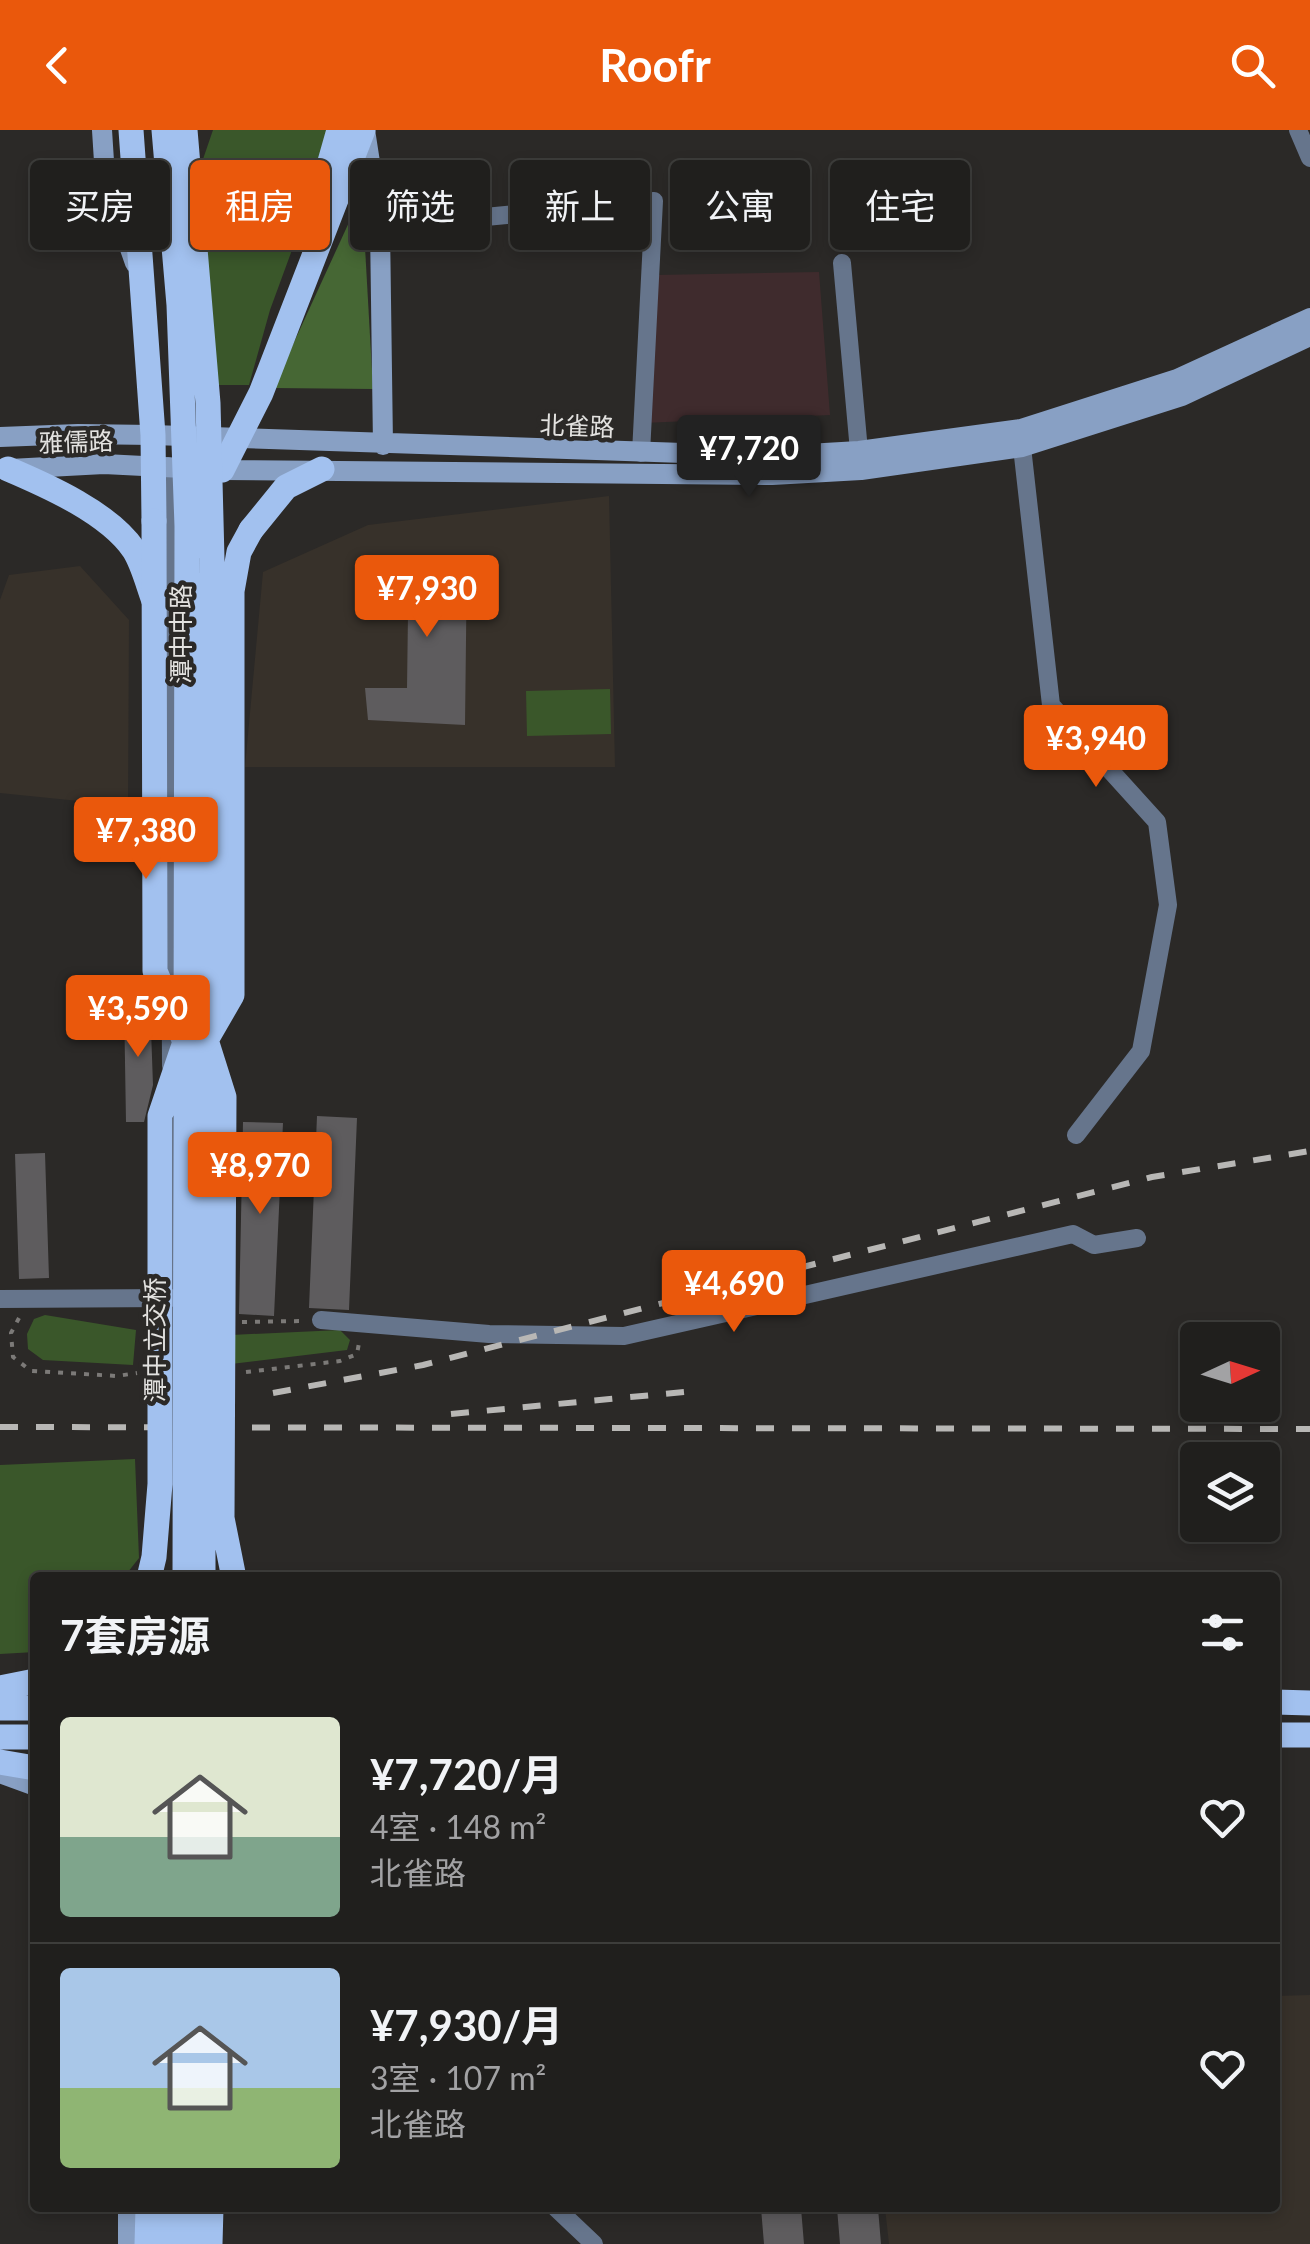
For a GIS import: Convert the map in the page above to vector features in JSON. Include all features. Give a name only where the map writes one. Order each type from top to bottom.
[{"type":"main road","points":[[131,130],[153,435],[161,466],[154,521],[155,970],[224,1097],[222,1518],[233,1572]]},
{"type":"main road","name":"潭中中路","points":[[164,130],[185,431],[195,1041],[203,1139]]},
{"type":"main road","name":"潭中中路","points":[[185,130],[208,404],[212,559],[195,1041]]},
{"type":"main road","points":[[187,162],[196,130]]},
{"type":"main road","points":[[237,439],[249,393],[328,174],[339,130]]},
{"type":"main road","points":[[222,470],[262,393],[364,130]]},
{"type":"main road","points":[[4,469],[58,490],[99,518],[134,549],[156,606]]},
{"type":"main road","points":[[150,1572],[160,1484],[160,1116],[195,1041],[232,995],[232,591],[239,552],[251,530],[286,487],[322,469]]},
{"type":"main road","name":"潭中立交桥","points":[[186,1572],[195,1041]]},
{"type":"main road","name":"潭中立交桥","points":[[203,1139],[203,1572]]},
{"type":"main road","points":[[0,1688],[30,1683]]},
{"type":"main road","points":[[1280,1702],[1310,1702]]},
{"type":"main road","points":[[0,1708],[30,1708]]},
{"type":"main road","points":[[1280,1735],[1310,1736]]},
{"type":"main road","points":[[0,1737],[30,1737]]},
{"type":"main road","points":[[0,1762],[30,1767]]},
{"type":"main road","points":[[147,2244],[148,2212]]},
{"type":"main road","points":[[172,2212],[172,2244]]},
{"type":"main road","points":[[191,2244],[192,2212]]},
{"type":"main road","points":[[210,2244],[211,2212]]},
{"type":"street","points":[[102,130],[105,177],[142,284]]},
{"type":"street","points":[[364,130],[369,160]]},
{"type":"street","points":[[1298,130],[1310,158]]},
{"type":"street","points":[[490,217],[654,201],[640,453]]},
{"type":"street","points":[[380,250],[383,444]]},
{"type":"street","points":[[842,263],[859,451]]},
{"type":"street","name":"北雀路","points":[[0,437],[153,435],[772,456],[859,451],[1021,428],[1177,380],[1310,318]]},
{"type":"street","name":"北雀路","points":[[161,466],[222,470],[772,476],[861,470],[1022,446],[1182,396],[1310,336]]},
{"type":"street","points":[[1022,446],[1051,705],[1157,822],[1168,906],[1141,1051],[1076,1134]]},
{"type":"street","name":"雅儒路","points":[[4,469],[104,464],[161,466]]},
{"type":"street","points":[[161,466],[171,1298]]},
{"type":"street","points":[[0,1299],[212,1299],[222,470]]},
{"type":"street","points":[[171,1084],[216,1085]]},
{"type":"street","points":[[322,1320],[489,1334],[624,1336],[1073,1234],[1094,1245],[1137,1238]]},
{"type":"street","points":[[0,1772],[30,1784]]},
{"type":"street","points":[[128,2212],[128,2244]]},
{"type":"street","points":[[201,2244],[202,2212]]},
{"type":"street","points":[[560,2212],[594,2244]]},
{"type":"path","points":[[23,1312],[11,1333],[13,1357],[31,1370],[117,1376],[146,1372]]},
{"type":"path","points":[[242,1322],[322,1320]]},
{"type":"path","points":[[238,1373],[340,1361],[357,1354],[360,1336]]},
{"type":"shaded area","points":[[819,272],[830,415],[643,423],[656,275]]},
{"type":"shaded area","points":[[609,496],[615,767],[245,767],[263,572],[368,525]]},
{"type":"shaded area","points":[[80,566],[129,620],[128,806],[0,793],[0,600],[9,575]]},
{"type":"shaded area","points":[[1310,1995],[1310,2244],[889,2244],[885,2212],[1280,2212],[1280,1996]]},
{"type":"green space","points":[[213,130],[332,130],[325,160],[203,160]]},
{"type":"green space","points":[[350,220],[350,250],[365,250],[373,389],[273,388]]},
{"type":"green space","points":[[207,250],[292,250],[249,385],[216,385]]},
{"type":"green space","points":[[610,689],[611,734],[527,736],[526,691]]},
{"type":"green space","points":[[45,1315],[136,1330],[133,1365],[43,1360],[28,1349],[27,1334],[34,1319]]},
{"type":"green space","points":[[340,1330],[350,1340],[347,1350],[231,1364],[231,1335]]},
{"type":"green space","points":[[135,1459],[139,1558],[128,1572],[30,1572],[30,1652],[0,1654],[0,1465]]},
{"type":"building","points":[[467,555],[465,725],[368,720],[365,688],[407,688],[408,613],[383,614],[382,557]]},
{"type":"building","points":[[150,1001],[153,1085],[144,1122],[126,1122],[124,1002]]},
{"type":"building","points":[[317,1116],[357,1118],[349,1310],[309,1308]]},
{"type":"building","points":[[243,1122],[283,1123],[274,1316],[239,1314]]},
{"type":"building","points":[[45,1153],[49,1278],[19,1279],[15,1154]]},
{"type":"building","points":[[761,2212],[801,2212],[804,2244],[764,2244]]},
{"type":"building","points":[[837,2212],[878,2212],[881,2244],[840,2244]]},
{"type":"railway","points":[[273,1393],[423,1365],[1152,1177],[1310,1151]]},
{"type":"railway","points":[[451,1414],[695,1391]]},
{"type":"railway","points":[[0,1427],[1310,1429]]}]
